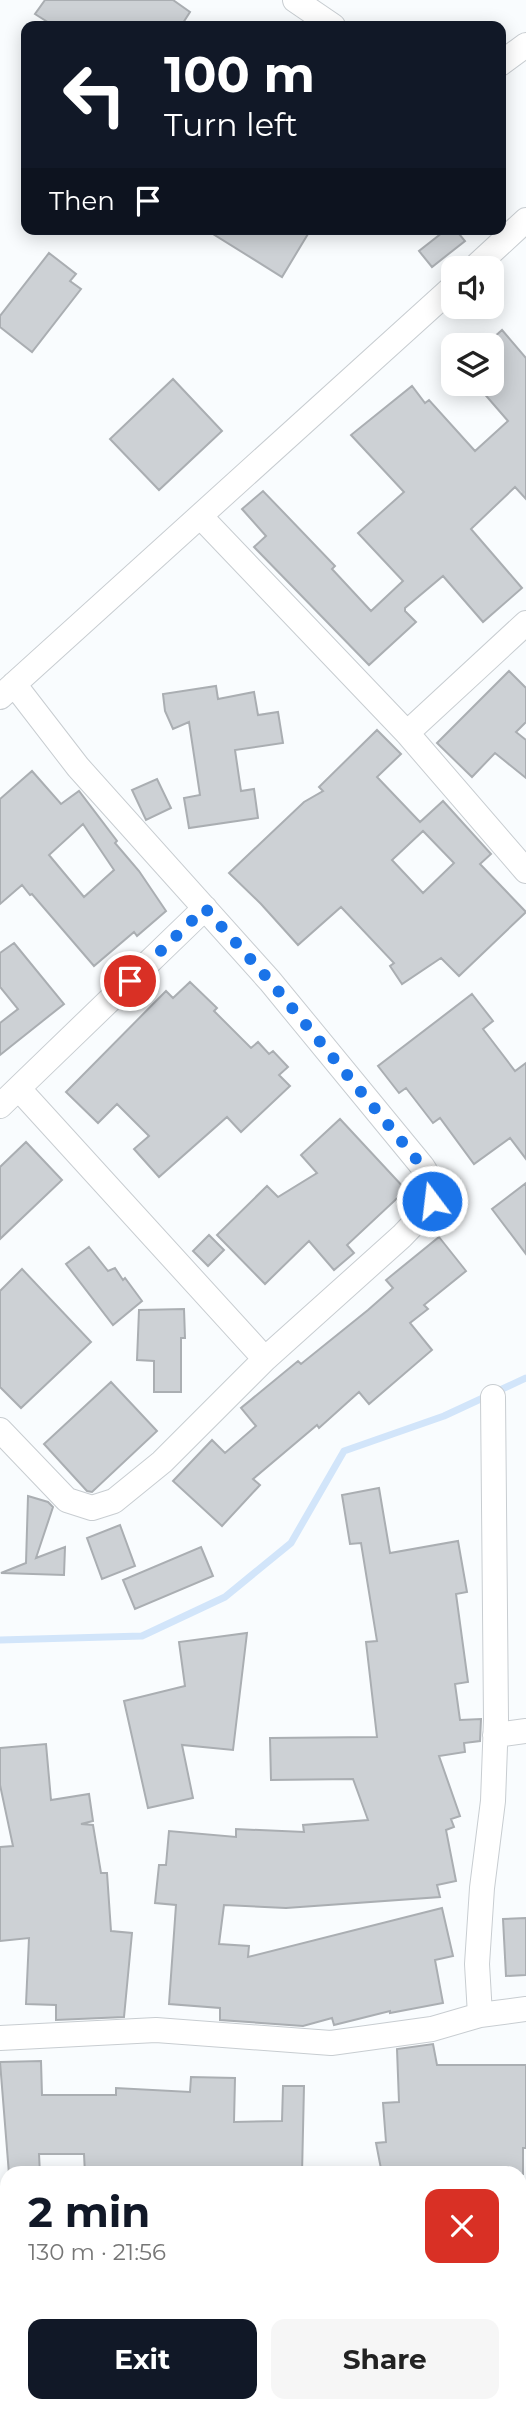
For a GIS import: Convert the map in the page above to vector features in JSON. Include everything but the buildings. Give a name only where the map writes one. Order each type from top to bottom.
[{"type":"street","points":[[295,0],[326,21]]},
{"type":"street","points":[[506,60],[526,45]]},
{"type":"street","points":[[487,256],[526,220]]},
{"type":"street","points":[[0,1430],[67,1500],[92,1508],[114,1500],[153,1469],[265,1359],[417,1220],[432,1201],[434,1185],[422,1166],[270,981],[7,690],[441,298]]},
{"type":"street","points":[[201,517],[407,733],[526,871]]},
{"type":"street","points":[[407,733],[526,623]]},
{"type":"street","points":[[0,1106],[205,908]]},
{"type":"street","points":[[19,1089],[265,1359]]},
{"type":"street","points":[[480,2015],[477,1964],[482,1888],[493,1801],[495,1735],[493,1397]]},
{"type":"street","points":[[495,1735],[526,1731]]},
{"type":"street","points":[[0,2038],[156,2030],[331,2043],[432,2029],[480,2015],[526,2008]]},
{"type":"waterway","points":[[0,1640],[142,1636],[225,1597],[291,1543],[344,1451],[444,1416],[526,1378]]},
{"type":"route","points":[[130,981],[205,908],[270,981],[422,1166],[434,1185],[432,1201]]}]
